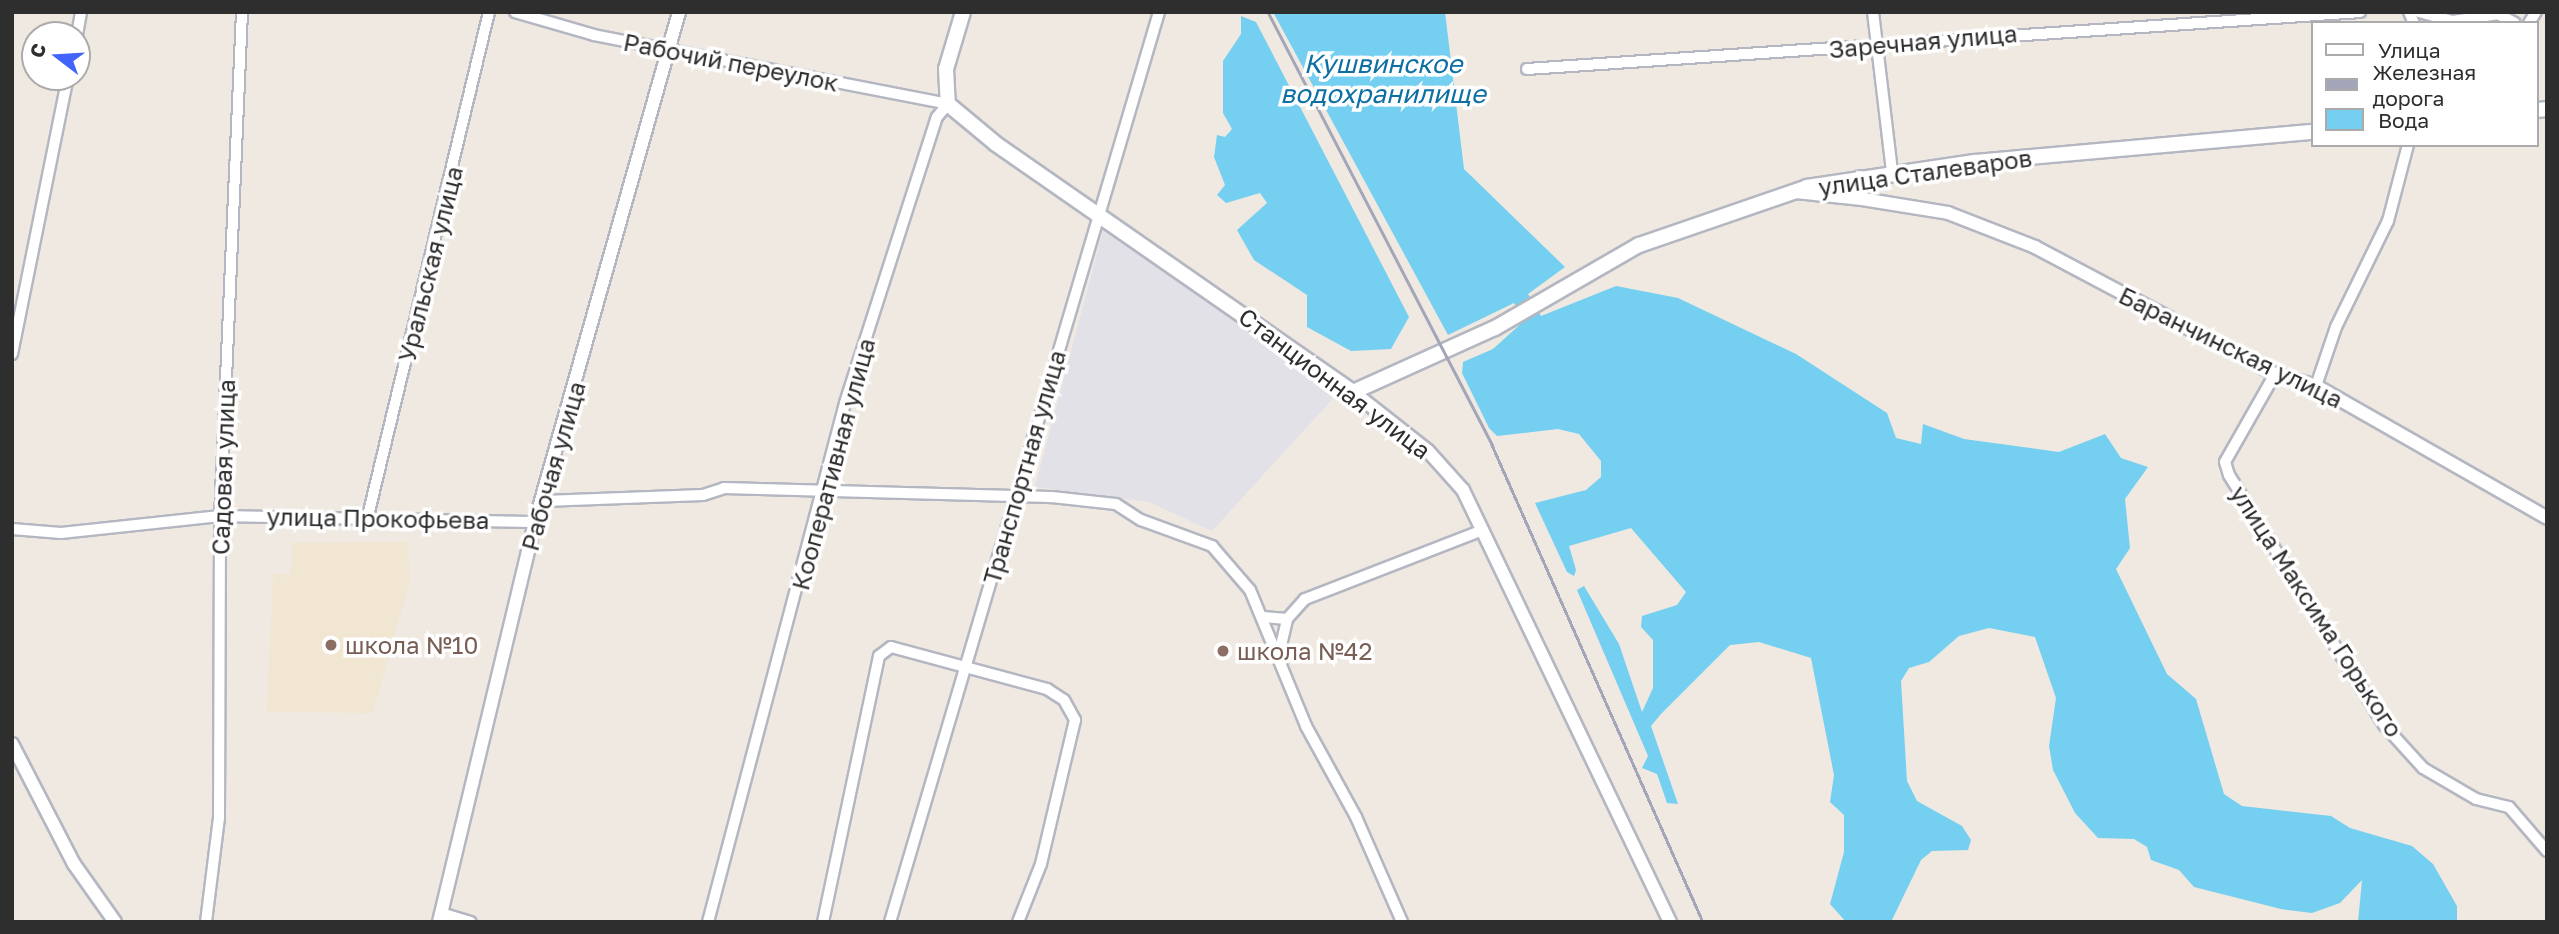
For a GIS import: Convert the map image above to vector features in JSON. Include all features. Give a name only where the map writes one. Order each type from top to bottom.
[{"type":"main road","points":[[948,104],[946,69],[963,12]]},
{"type":"main road","name":"Станционная улица","points":[[948,104],[1100,216],[1353,392]]},
{"type":"main road","name":"улица Сталеваров","points":[[1353,392],[1495,328],[1659,236],[1791,192],[1892,172],[2310,132]]},
{"type":"street","name":"Садовая улица","points":[[206,922],[219,817],[220,516],[242,12]]},
{"type":"street","name":"Уральская улица","points":[[368,516],[489,12]]},
{"type":"street","name":"Рабочий переулок","points":[[515,12],[594,35],[669,47],[948,104]]},
{"type":"street","name":"Рабочая улица","points":[[440,917],[534,522],[544,501],[679,12]]},
{"type":"street","name":"Транспортная улица","points":[[890,922],[1014,495],[1100,216],[1159,12]]},
{"type":"street","points":[[1873,12],[1892,172]]},
{"type":"street","name":"Заречная улица","points":[[1527,69],[2360,12]]},
{"type":"street","points":[[2419,12],[2453,21],[2498,13],[2512,21]]},
{"type":"street","points":[[12,354],[65,91]]},
{"type":"street","name":"Кооперативная улица","points":[[708,922],[820,491],[937,117],[948,104]]},
{"type":"street","points":[[2316,386],[2336,327],[2388,221],[2407,147]]},
{"type":"street","points":[[1860,177],[1862,199]]},
{"type":"street","name":"Баранчинская улица","points":[[1791,192],[1862,199],[1948,213],[2035,247],[2275,374],[2316,386],[2547,518]]},
{"type":"street","name":"улица Максима Горького","points":[[2275,374],[2225,463],[2384,726],[2423,768],[2476,799],[2509,807],[2547,851]]},
{"type":"street","name":"Станционная улица","points":[[1353,392],[1441,463],[1483,530],[1670,922]]},
{"type":"street","points":[[544,501],[703,495],[724,488],[1014,495],[1101,500],[1224,553],[1263,617],[1306,726],[1356,817],[1402,922]]},
{"type":"street","name":"улица Прокофьева","points":[[12,529],[61,533],[220,516],[368,516],[534,522]]},
{"type":"street","points":[[1279,653],[1287,620],[1305,598],[1483,530]]},
{"type":"street","points":[[1263,617],[1287,620]]},
{"type":"street","points":[[823,922],[886,649],[1047,689],[1064,700],[1074,720],[1041,864],[1017,922]]},
{"type":"street","points":[[12,744],[74,864],[115,922]]},
{"type":"street","points":[[440,917],[471,922]]},
{"type":"shaded area","points":[[1104,227],[1339,392],[1212,531],[1149,502],[1035,487]]},
{"type":"shaded area","name":"школа №10","points":[[407,542],[410,579],[373,713],[267,712],[273,574],[291,574],[292,543]]},
{"type":"water","name":"Кушвинское водохранилище","points":[[1273,12],[1445,12],[1464,169],[1565,267],[1528,294],[1541,316],[1616,286],[1678,298],[1796,354],[1887,413],[1896,438],[1921,444],[1923,424],[1964,439],[2059,452],[2105,434],[2121,458],[2148,467],[2125,499],[2130,548],[2116,569],[2167,674],[2196,699],[2224,794],[2242,806],[2331,816],[2350,828],[2412,846],[2433,864],[2457,906],[2457,922],[2358,922],[2362,880],[2340,903],[2312,913],[2281,909],[2194,887],[2179,870],[2151,860],[2147,847],[2134,839],[2098,838],[2075,813],[2053,770],[2049,746],[2056,698],[2035,637],[1989,628],[1959,636],[1929,662],[1909,668],[1901,681],[1907,781],[1917,801],[1962,826],[1971,840],[1968,850],[1932,851],[1921,860],[1891,922],[1846,922],[1830,904],[1844,852],[1844,815],[1830,802],[1834,775],[1811,658],[1759,642],[1730,645],[1661,714],[1651,726],[1678,804],[1667,803],[1657,774],[1642,768],[1648,756],[1577,590],[1584,586],[1619,644],[1642,712],[1653,688],[1653,640],[1641,627],[1642,616],[1677,605],[1686,592],[1631,528],[1569,546],[1576,570],[1574,576],[1567,572],[1535,503],[1586,490],[1601,477],[1601,461],[1579,434],[1558,429],[1497,436],[1489,428],[1462,373],[1463,362],[1493,349],[1525,320],[1514,303],[1448,335]]},
{"type":"water","points":[[1241,16],[1256,22],[1409,317],[1391,349],[1351,351],[1307,327],[1307,295],[1254,260],[1237,230],[1267,203],[1260,193],[1226,203],[1217,195],[1225,185],[1214,157],[1217,135],[1225,137],[1232,129],[1223,113],[1223,61],[1241,34]]},
{"type":"railway","points":[[1268,12],[1492,445],[1703,922]]},
{"type":"place","name":"школа №10","points":[[331,645]]},
{"type":"place","name":"школа №42","points":[[1223,651]]}]
